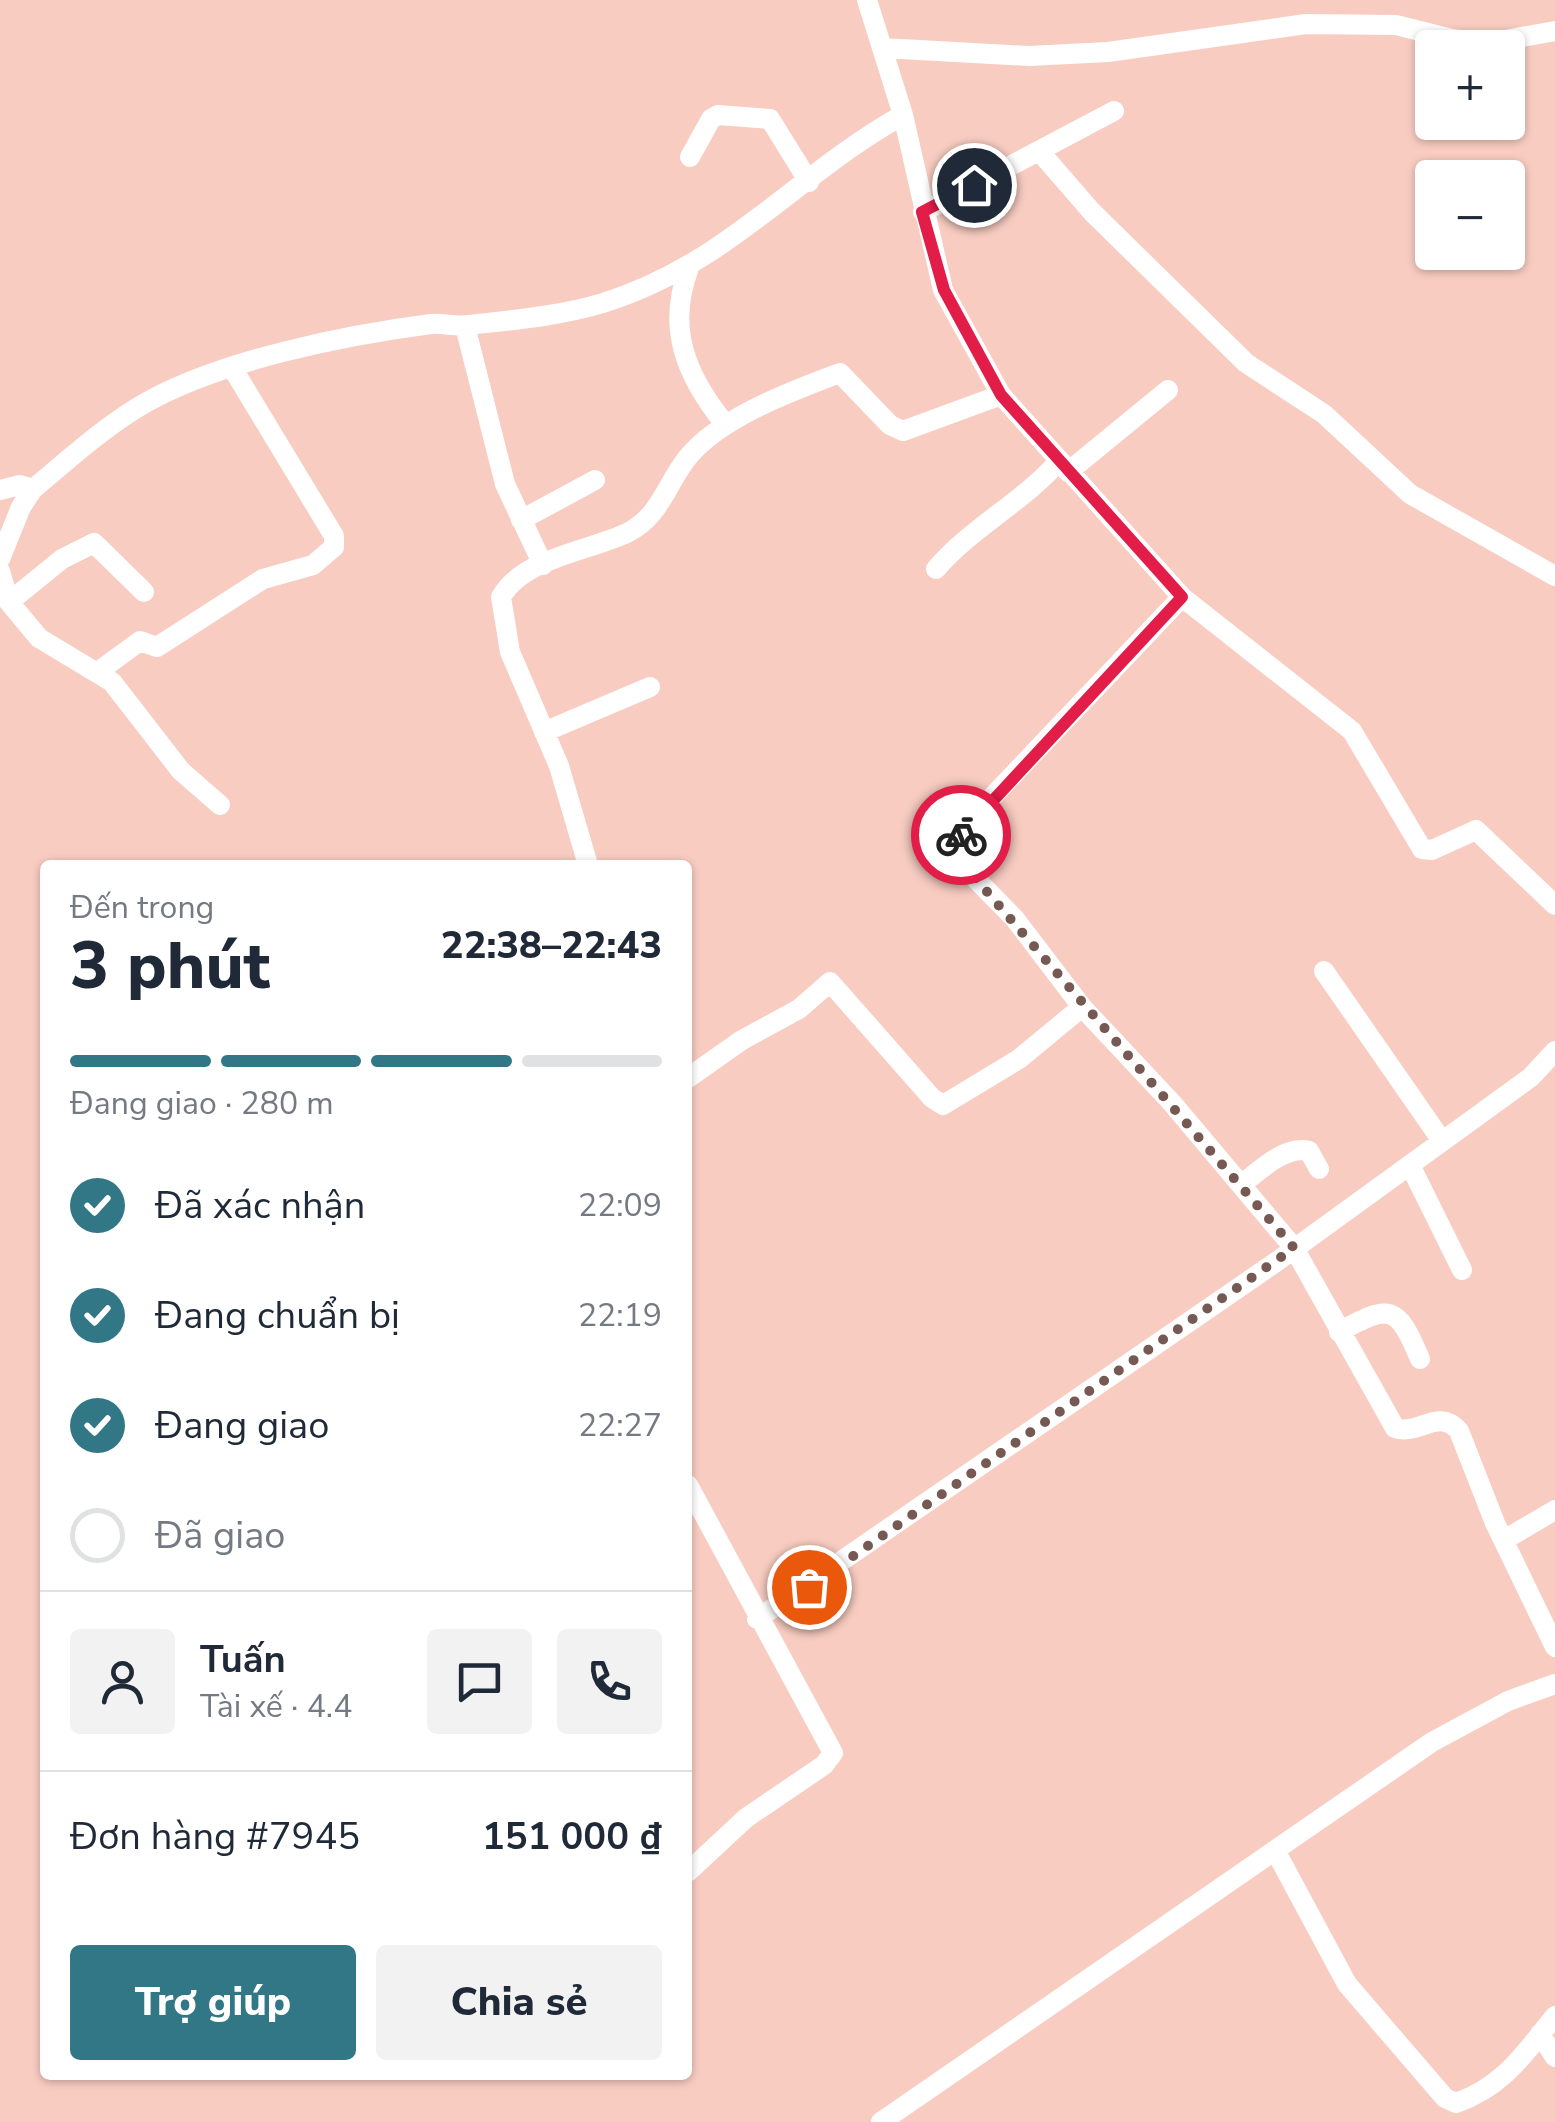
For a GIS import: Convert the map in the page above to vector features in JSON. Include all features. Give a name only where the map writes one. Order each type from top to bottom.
[{"type":"street","points":[[867,0],[902,115],[922,212],[944,290],[1001,395],[1182,597],[1352,732],[1422,848],[1432,850],[1476,830],[1555,905]]},
{"type":"street","points":[[883,48],[1029,56],[1108,52],[1322,23],[1396,25],[1452,40],[1489,43],[1555,32]]},
{"type":"street","points":[[922,212],[1114,110]]},
{"type":"street","points":[[690,157],[704,129],[718,115],[763,116],[775,123],[810,182]]},
{"type":"street","points":[[0,559],[20,507],[33,489],[145,402],[232,370],[398,329],[438,323],[464,326],[605,302],[689,268],[810,182],[853,145],[902,115]]},
{"type":"street","points":[[1040,152],[1092,212],[1246,363],[1324,414],[1410,494],[1555,576]]},
{"type":"street","points":[[689,268],[680,292],[679,342],[695,381],[725,424]]},
{"type":"street","points":[[464,326],[482,402],[521,520],[543,565]]},
{"type":"street","points":[[99,671],[140,640],[157,647],[263,579],[313,565],[334,547],[334,536],[232,370]]},
{"type":"street","points":[[586,860],[544,732],[510,652],[501,598],[514,579],[646,521],[658,509],[688,457],[725,424],[840,373],[890,425],[903,431],[1001,395]]},
{"type":"street","points":[[936,569],[958,543],[1168,390]]},
{"type":"street","points":[[521,520],[595,480]]},
{"type":"street","points":[[0,490],[20,485],[33,489]]},
{"type":"street","points":[[9,602],[62,559],[94,543],[144,592]]},
{"type":"street","points":[[0,571],[9,602],[57,653],[99,671],[112,682],[181,771],[220,805]]},
{"type":"street","points":[[1182,597],[961,835],[958,851],[970,872],[1014,919],[1082,1007],[1294,1248],[1395,1428],[1405,1431],[1440,1419],[1459,1431],[1504,1540],[1555,1647]]},
{"type":"street","points":[[544,732],[650,687]]},
{"type":"street","points":[[1324,971],[1442,1142]]},
{"type":"street","points":[[692,1075],[742,1040],[799,1009],[830,982],[932,1098],[943,1105],[1019,1058],[1082,1007]]},
{"type":"street","points":[[757,1619],[1294,1248],[1531,1077],[1555,1051]]},
{"type":"street","points":[[1241,1185],[1274,1160],[1300,1149],[1308,1151],[1319,1168]]},
{"type":"street","points":[[1410,1165],[1462,1270]]},
{"type":"street","points":[[1339,1332],[1372,1313],[1389,1311],[1400,1318],[1420,1359]]},
{"type":"street","points":[[692,1494],[833,1753],[824,1765],[746,1818],[692,1868]]},
{"type":"street","points":[[1504,1540],[1555,1510]]},
{"type":"street","points":[[881,2122],[1432,1742],[1508,1701],[1555,1684]]},
{"type":"street","points":[[1276,1852],[1348,1984],[1445,2098],[1456,2103],[1494,2086],[1555,2016]]},
{"type":"street","points":[[1540,2034],[1555,2057]]},
{"type":"way so far","points":[[809,1587],[1294,1248],[1172,1103],[1082,1007],[1014,919],[970,872],[958,851],[961,835]]},
{"type":"route","points":[[961,835],[976,814],[1021,772],[1182,597],[1001,395],[944,290],[922,212],[974,185]]}]
